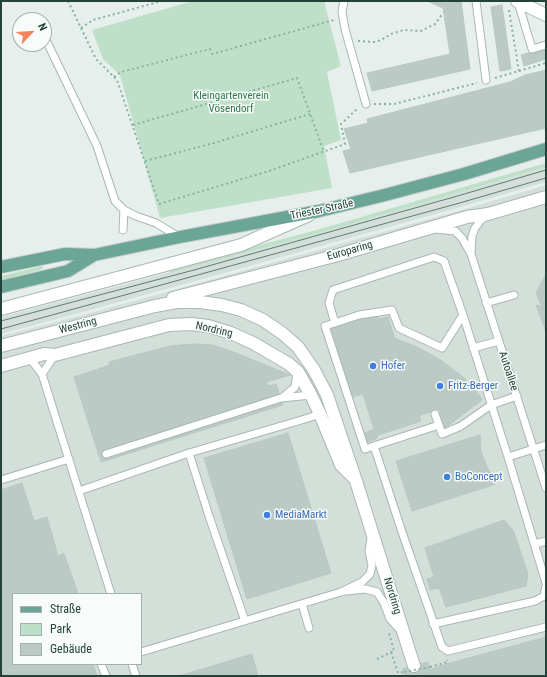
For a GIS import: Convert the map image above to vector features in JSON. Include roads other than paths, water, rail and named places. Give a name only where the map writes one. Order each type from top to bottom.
[{"type":"main road","name":"Triester Straße","points":[[1,267],[64,254],[94,255],[319,211],[464,174],[546,149]]},
{"type":"main road","name":"Triester Straße","points":[[1,287],[68,271],[94,255]]},
{"type":"street","points":[[515,4],[546,15]]},
{"type":"street","name":"Europaring","points":[[155,306],[176,297],[338,255],[466,217],[488,214],[546,197]]},
{"type":"street","points":[[1,309],[241,245],[319,211]]},
{"type":"street","name":"Nordring","points":[[155,306],[178,302],[200,302],[242,310],[264,320],[298,347],[314,370],[327,394],[404,634],[409,669]]},
{"type":"street","name":"Westring","points":[[1,346],[155,306]]},
{"type":"street","name":"Nordring","points":[[1,366],[44,354],[55,355],[169,325],[192,324],[208,326],[231,333],[253,343],[289,364],[298,372],[311,394],[341,465],[356,481]]},
{"type":"lane","points":[[344,1],[342,12],[345,29],[366,104]]},
{"type":"lane","points":[[476,1],[486,80]]},
{"type":"lane","points":[[515,4],[532,50],[546,45]]},
{"type":"lane","points":[[52,52],[97,146],[115,201],[124,210],[156,223],[180,237]]},
{"type":"lane","points":[[123,230],[124,210]]},
{"type":"lane","name":"Autoallee","points":[[470,254],[472,236],[475,228],[488,214]]},
{"type":"lane","name":"Autoallee","points":[[429,228],[455,231],[462,238],[470,254],[546,488]]},
{"type":"lane","points":[[335,323],[329,303],[333,290],[434,257],[444,261],[463,315],[508,457],[546,584],[544,596],[535,600],[433,624]]},
{"type":"lane","points":[[486,303],[514,295]]},
{"type":"lane","points":[[439,425],[365,449],[325,326],[358,315],[392,310],[399,328],[442,348],[463,315]]},
{"type":"lane","points":[[473,348],[499,341]]},
{"type":"lane","points":[[42,374],[55,355]]},
{"type":"lane","points":[[30,357],[42,374],[111,593]]},
{"type":"lane","points":[[281,398],[295,387],[298,372]]},
{"type":"lane","points":[[106,454],[281,398],[311,394]]},
{"type":"lane","points":[[435,414],[442,434],[461,426],[491,405],[517,396]]},
{"type":"lane","points":[[79,491],[189,453],[320,414]]},
{"type":"lane","points":[[508,457],[546,445]]},
{"type":"lane","points":[[374,446],[442,647],[448,651],[546,627]]},
{"type":"lane","points":[[189,453],[245,621]]},
{"type":"lane","points":[[1,480],[69,459]]},
{"type":"lane","points":[[142,652],[341,592],[362,582],[370,574],[372,565],[369,551],[372,533]]},
{"type":"lane","points":[[535,544],[546,541]]},
{"type":"lane","points":[[341,592],[365,589],[377,592],[384,603],[390,619],[404,634]]},
{"type":"lane","points":[[302,604],[309,628]]},
{"type":"lane","points":[[102,665],[106,676]]},
{"type":"lane","points":[[132,665],[136,676]]},
{"type":"tunnel","points":[[414,666],[417,676]]},
{"type":"tram line","points":[[1,321],[194,270],[546,170]]},
{"type":"tram line","points":[[1,329],[546,178]]},
{"type":"place","name":"Hofer","points":[[373,366]]},
{"type":"place","name":"Fritz-Berger","points":[[440,386]]},
{"type":"place","name":"BoConcept","points":[[447,477]]},
{"type":"place","name":"MediaMarkt","points":[[267,515]]},
{"type":"park label","name":"Kleingartenverein Vösendorf","points":[[231,102]]}]
